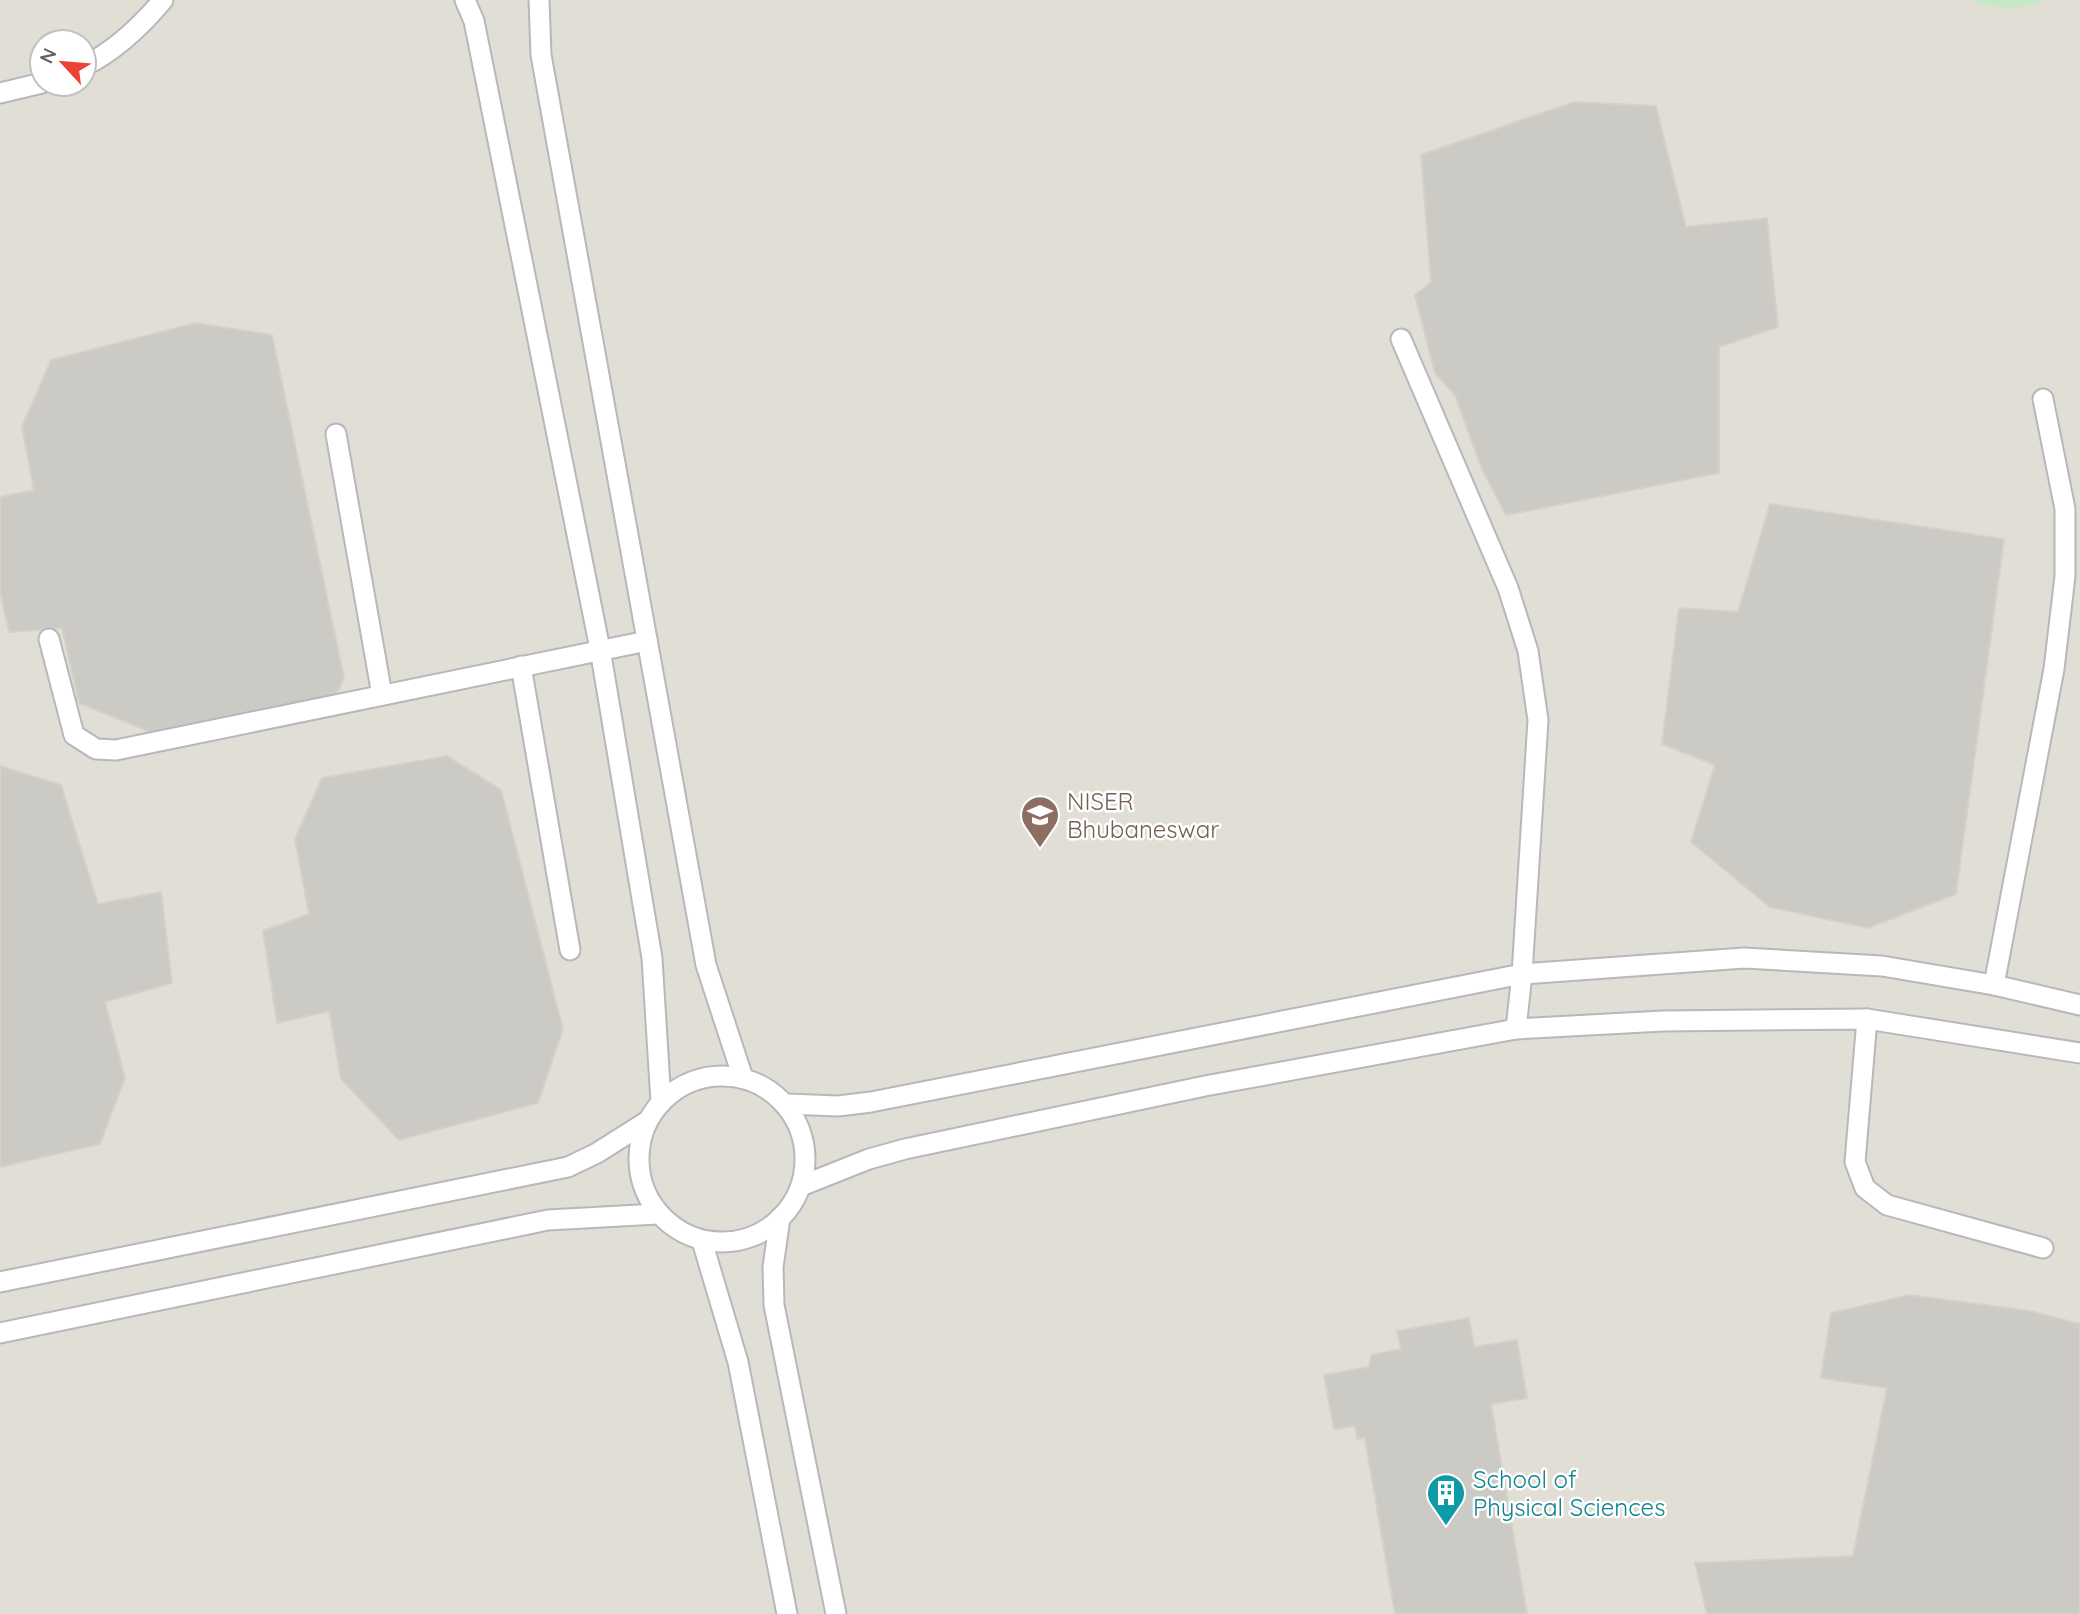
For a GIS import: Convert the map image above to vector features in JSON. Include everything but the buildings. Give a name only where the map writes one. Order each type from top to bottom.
[{"type":"lane","points":[[98,59],[145,23],[163,0]]},
{"type":"lane","points":[[466,0],[474,21],[600,649],[652,958],[661,1101]]},
{"type":"lane","points":[[539,0],[541,55],[706,964],[743,1078]]},
{"type":"lane","points":[[0,93],[28,86]]},
{"type":"lane","points":[[1401,339],[1508,588],[1528,651],[1538,720],[1516,1029]]},
{"type":"lane","points":[[1994,985],[2054,669],[2065,576],[2065,509],[2043,399]]},
{"type":"lane","points":[[336,434],[382,695]]},
{"type":"lane","points":[[49,639],[74,735],[96,749],[116,750],[647,640]]},
{"type":"lane","points":[[522,666],[570,950]]},
{"type":"lane","points":[[787,1104],[838,1106],[871,1102],[1522,974],[1744,958],[1882,966],[1994,985],[2080,1005]]},
{"type":"lane","points":[[1867,1018],[1856,1162],[1865,1188],[1887,1205],[2043,1248]]},
{"type":"lane","points":[[801,1186],[869,1159],[905,1149],[1205,1086],[1516,1029],[1663,1021],[1867,1018],[2080,1054]]},
{"type":"lane","points":[[719,1077],[743,1078],[787,1104],[802,1128],[804,1156],[801,1186],[790,1207],[760,1234],[727,1244],[702,1241],[676,1230],[657,1214],[645,1192],[638,1166],[639,1146],[646,1122],[661,1101],[678,1088],[719,1077]]},
{"type":"lane","points":[[0,1282],[568,1167],[597,1153],[646,1122]]},
{"type":"lane","points":[[0,1334],[548,1220],[657,1214]]},
{"type":"lane","points":[[780,1218],[773,1267],[774,1305],[836,1614]]},
{"type":"lane","points":[[702,1241],[738,1362],[787,1614]]},
{"type":"shaded area","name":"NISER Bhubaneswar","points":[[0,0],[2080,0],[2080,1614],[0,1614]]},
{"type":"green space","points":[[1974,0],[2043,0],[2027,6],[2008,8],[1990,6]]},
{"type":"place","name":"NISER Bhubaneswar","points":[[1040,849]]},
{"type":"place","name":"School of Physical Sciences","points":[[1446,1527]]}]
